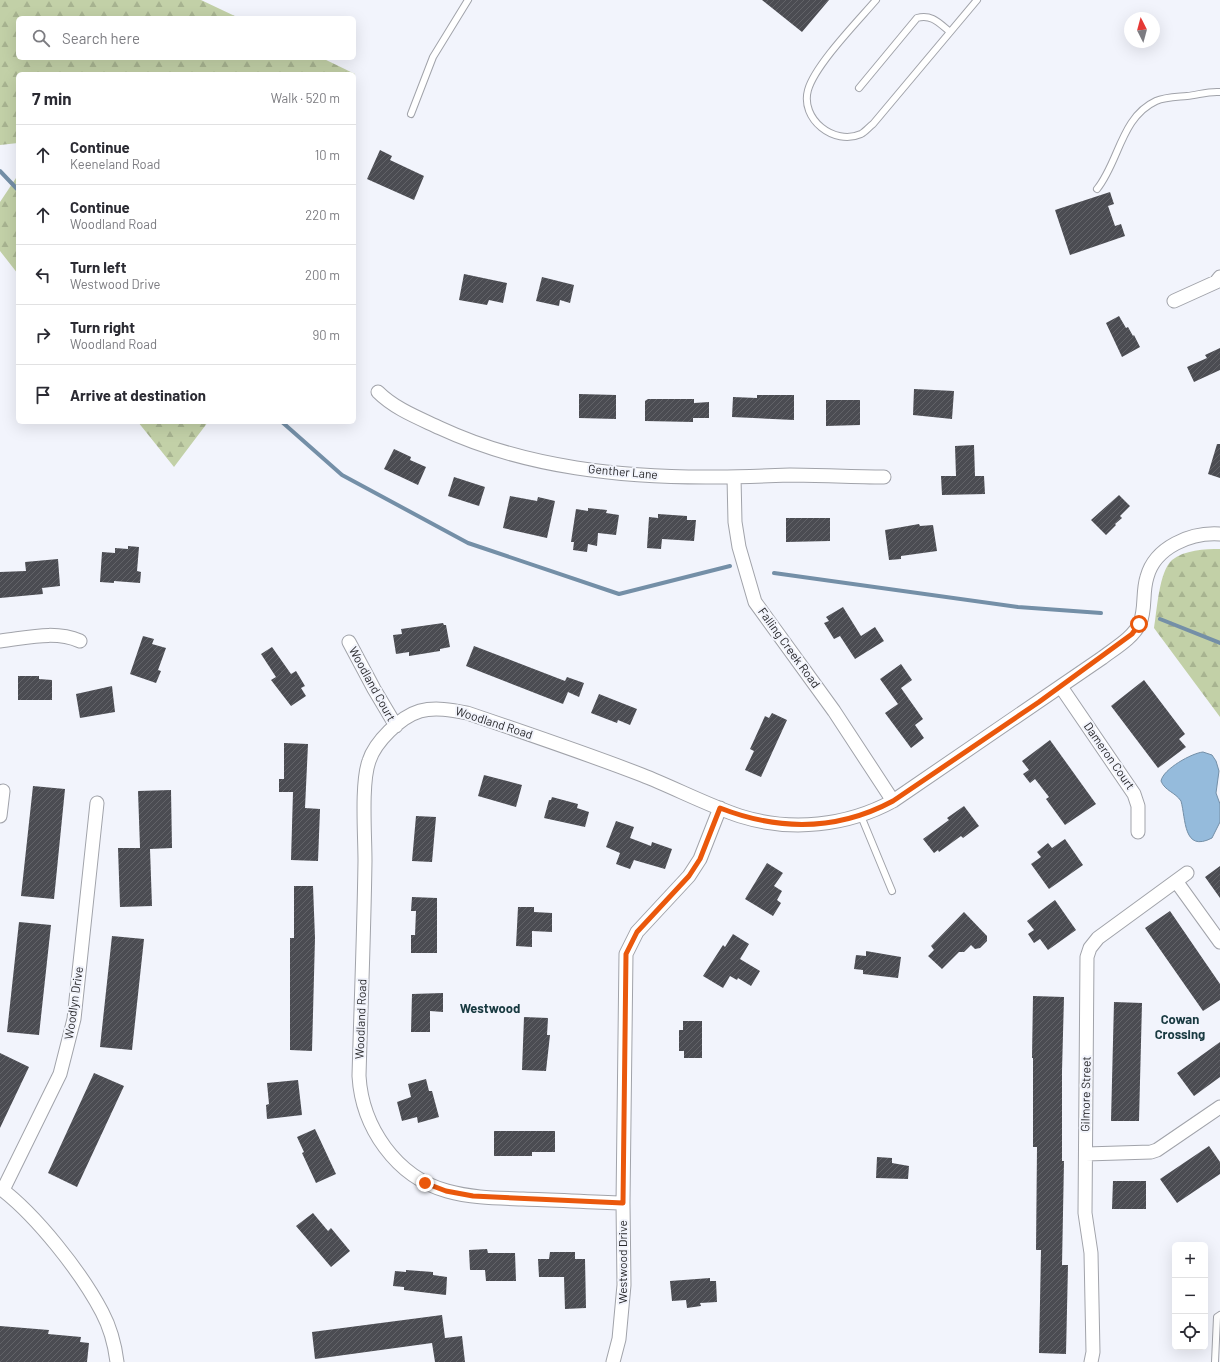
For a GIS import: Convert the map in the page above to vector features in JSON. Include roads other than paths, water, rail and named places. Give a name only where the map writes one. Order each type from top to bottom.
[{"type":"street","points":[[1174,301],[1216,282],[1220,277]]},
{"type":"street","name":"Genther Lane","points":[[378,392],[388,402],[411,415],[455,435],[522,458],[628,474],[734,477],[791,475],[884,477]]},
{"type":"street","name":"Falling Creek Road","points":[[734,477],[736,522],[739,547],[755,602],[834,711],[893,801]]},
{"type":"street","name":"Woodland Road","points":[[623,1203],[473,1196],[446,1191],[425,1183],[403,1166],[383,1145],[372,1126],[364,1106],[359,1076],[365,862],[365,775],[375,748],[396,726],[420,711],[451,709],[468,713],[642,775],[720,808],[746,817],[784,824],[819,824],[841,822],[861,816],[893,801],[1061,687],[1122,642],[1132,634],[1139,624],[1144,611],[1147,576],[1152,564],[1161,554],[1188,537],[1204,534],[1220,534]]},
{"type":"street","points":[[0,641],[55,634],[68,636],[80,641]]},
{"type":"street","name":"Woodland Court","points":[[349,642],[374,690],[396,726]]},
{"type":"street","name":"Dameron Court","points":[[1061,687],[1134,794],[1138,806],[1138,832]]},
{"type":"street","points":[[0,816],[2,790]]},
{"type":"street","name":"Woodlyn Drive","points":[[97,803],[74,1019],[69,1044],[60,1074],[2,1189],[31,1216],[82,1279],[102,1313],[117,1362]]},
{"type":"street","name":"Westwood Drive","points":[[613,1362],[618,1339],[624,1292],[623,1203],[626,954],[637,932],[689,876],[700,859],[720,808]]},
{"type":"street","name":"Gilmore Street","points":[[1091,1362],[1093,1352],[1091,1260],[1085,1213],[1087,957],[1090,948],[1098,938],[1187,873]]},
{"type":"street","points":[[1176,881],[1220,942]]},
{"type":"street","points":[[1086,1154],[1150,1152],[1157,1150],[1220,1107]]},
{"type":"lane","points":[[411,114],[433,57],[468,0]]},
{"type":"lane","points":[[876,0],[815,73],[808,90],[808,105],[815,123],[827,132],[843,137],[862,134],[873,124],[977,0]]},
{"type":"lane","points":[[859,88],[917,18],[925,16],[935,19],[950,32]]},
{"type":"lane","points":[[1097,189],[1106,178],[1128,129],[1144,109],[1156,101],[1168,98],[1211,91],[1220,92]]},
{"type":"lane","points":[[861,816],[892,891]]},
{"type":"lane","points":[[1215,1362],[1217,1317],[1220,1315]]},
{"type":"water","points":[[1203,752],[1212,755],[1216,761],[1219,771],[1216,793],[1220,804],[1220,822],[1212,838],[1203,841],[1196,841],[1191,838],[1185,825],[1181,801],[1176,795],[1165,787],[1161,781],[1163,776],[1179,762],[1192,755]]},
{"type":"waterway","points":[[0,171],[16,188]]},
{"type":"waterway","points":[[284,424],[342,475],[468,543],[619,594],[730,566]]},
{"type":"waterway","points":[[774,573],[1018,607],[1101,613]]},
{"type":"waterway","points":[[1160,619],[1220,643]]},
{"type":"district","name":"Westwood","points":[[490,1008]]},
{"type":"district","name":"Cowan Crossing","points":[[1180,1026]]}]
